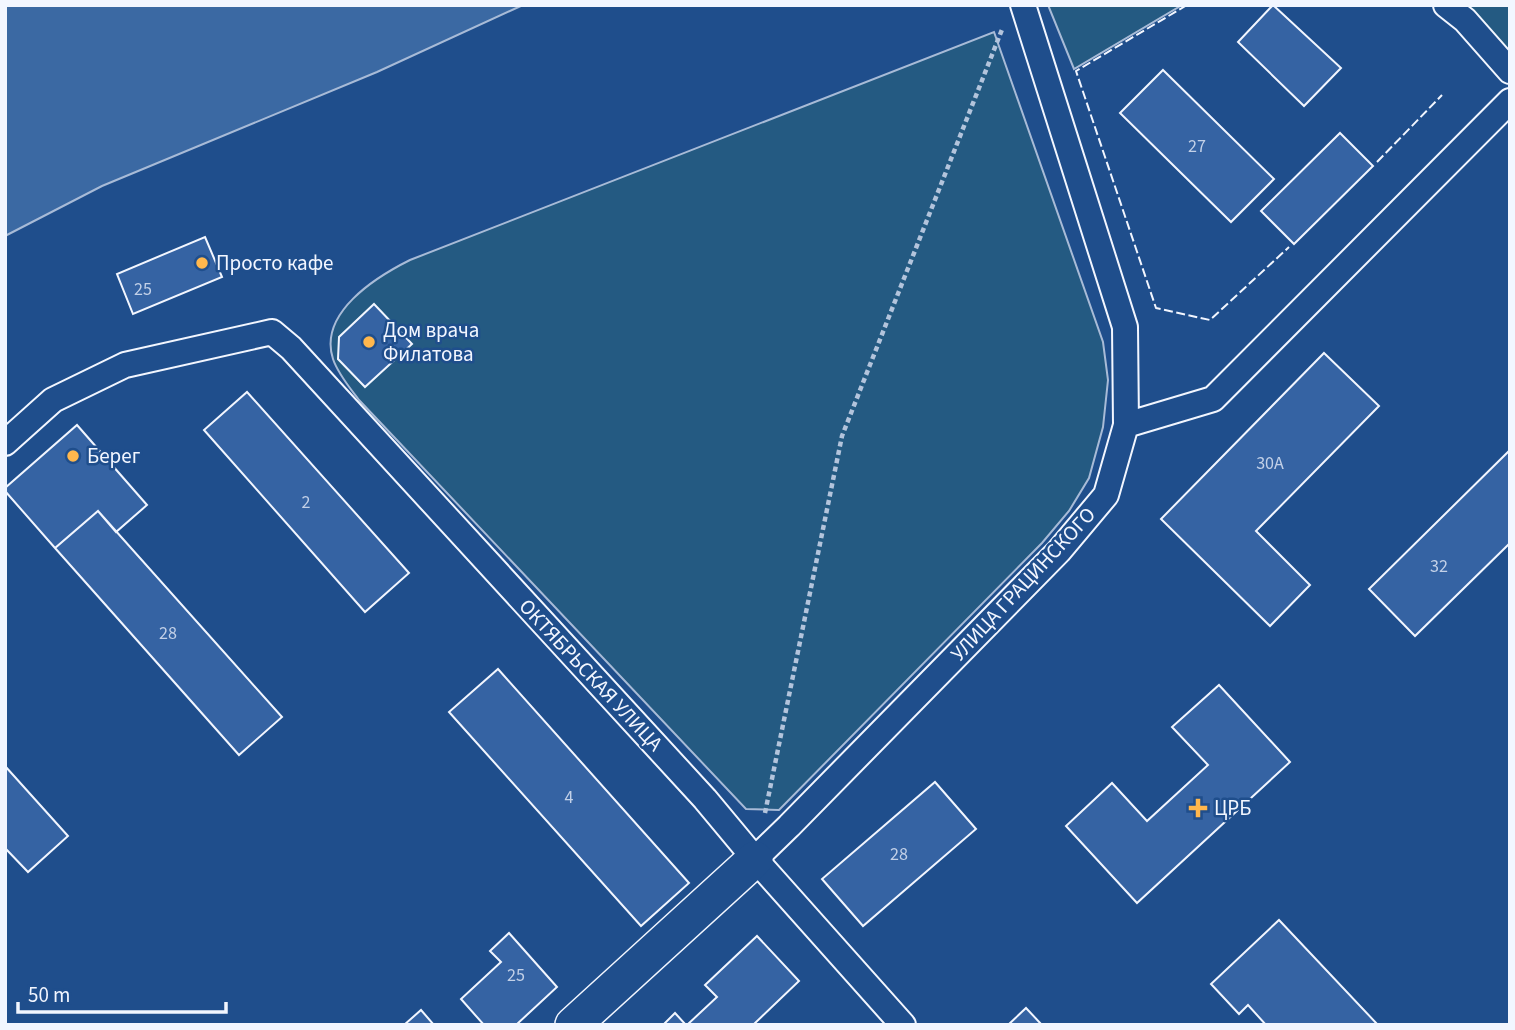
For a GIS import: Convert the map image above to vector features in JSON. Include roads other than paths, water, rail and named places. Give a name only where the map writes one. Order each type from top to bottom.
[{"type":"street","name":"УЛИЦА ГРАЦИНСКОГО","points":[[573,1025],[789,826],[1059,551],[1106,495],[1126,425],[1125,327],[1015,12]]},
{"type":"street","points":[[1455,13],[1510,71]]},
{"type":"street","points":[[1126,425],[1213,399],[1510,101]]},
{"type":"street","name":"ОКТЯБРЬСКАЯ УЛИЦА","points":[[5,443],[53,400],[125,365],[272,332],[291,348],[677,769],[903,1025]]},
{"type":"place","name":"Просто кафе","points":[[202,263]]},
{"type":"place","name":"Дом врача Филатова","points":[[369,342]]},
{"type":"place","name":"Берег","points":[[73,456]]},
{"type":"place","name":"ЦРБ","points":[[1198,808]]}]
